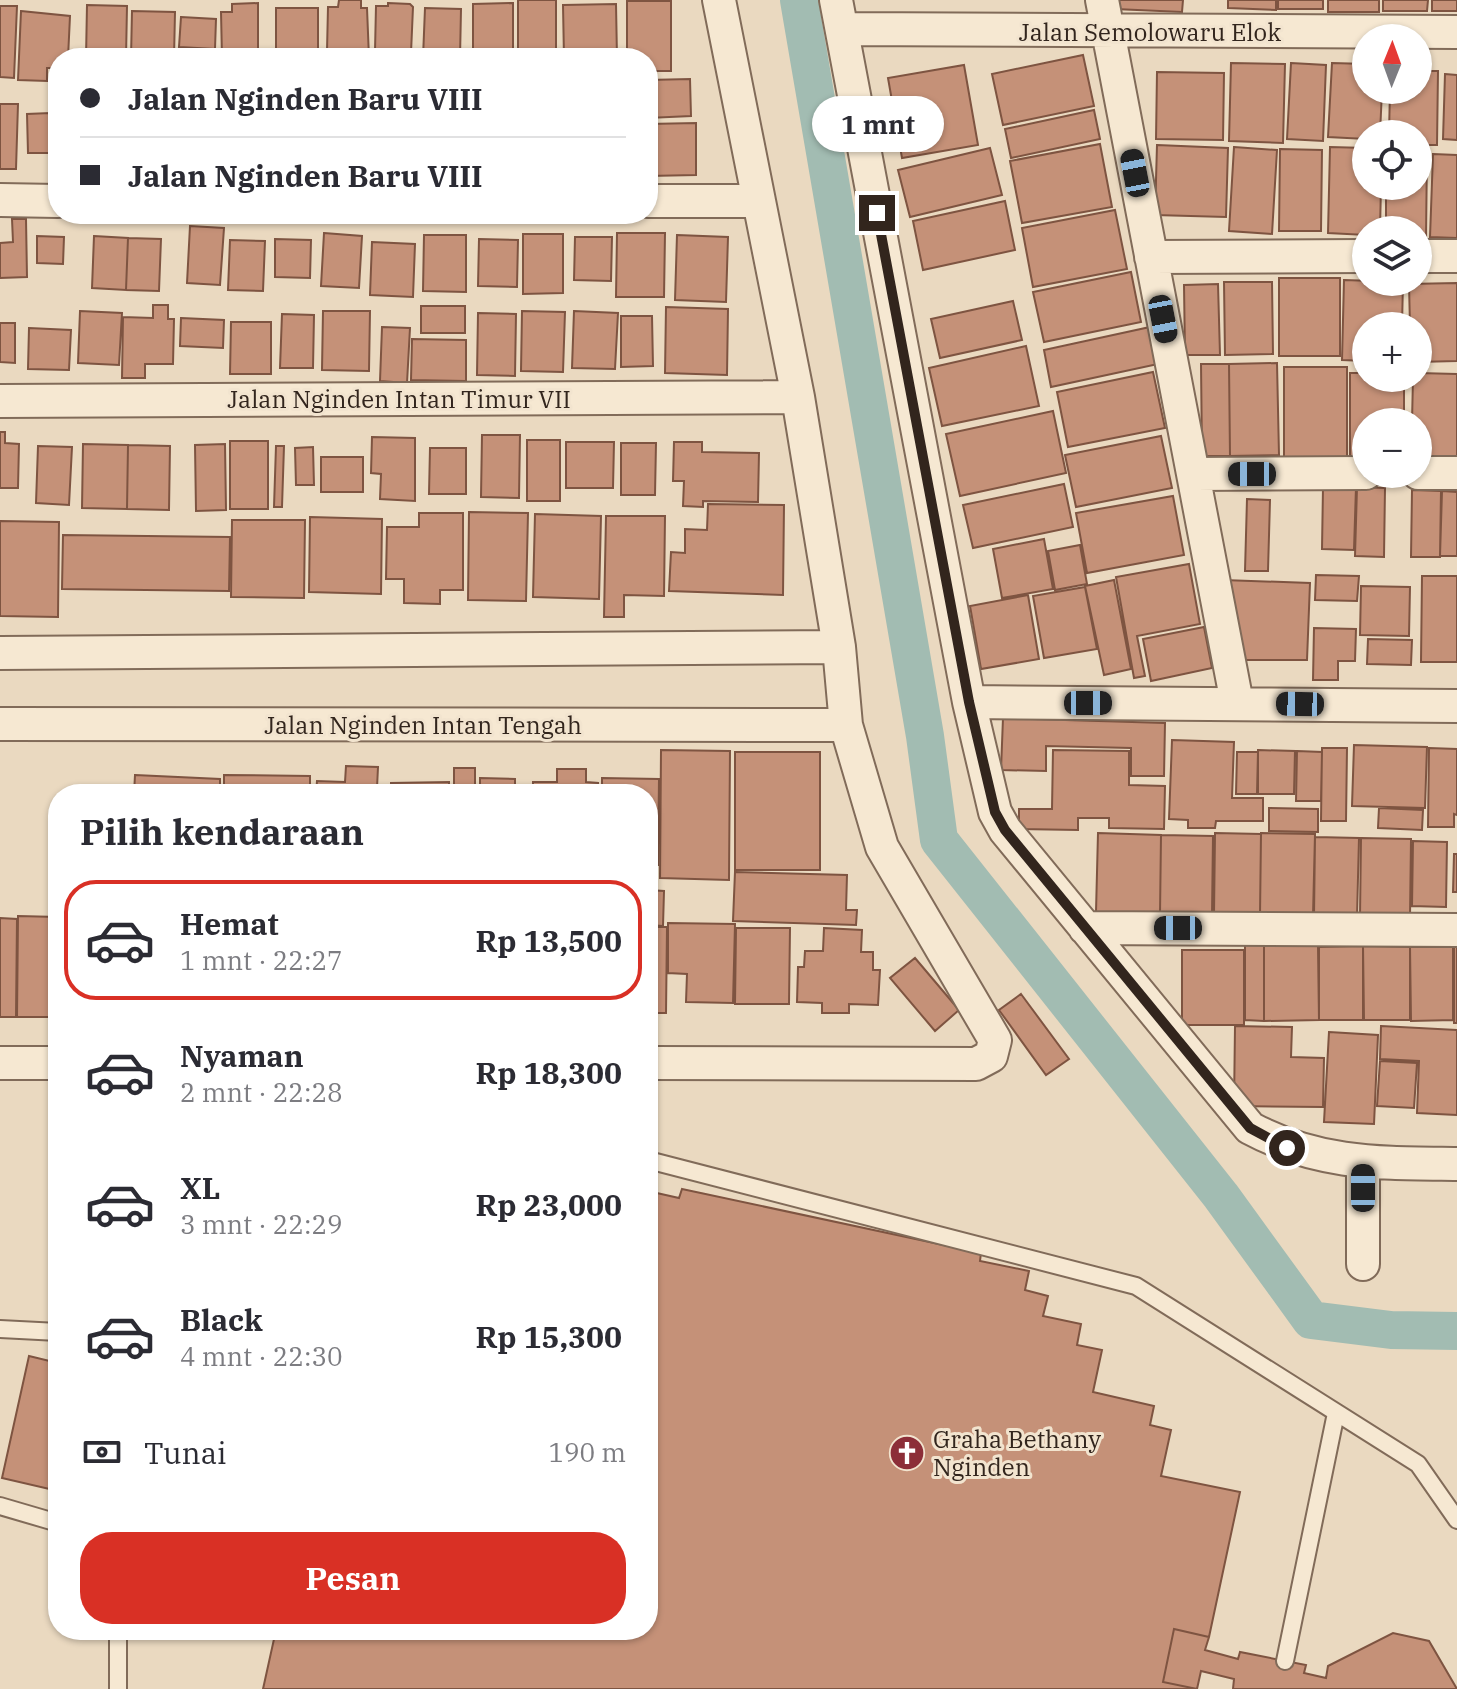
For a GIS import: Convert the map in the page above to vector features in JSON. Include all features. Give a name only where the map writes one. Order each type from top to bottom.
[{"type":"street","points":[[658,1063],[976,1064],[991,1056],[995,1040],[882,847],[846,725],[839,647],[798,397],[719,0]]},
{"type":"street","points":[[1102,0],[1237,703]]},
{"type":"street","points":[[839,15],[969,702],[995,812],[1005,830],[1250,1128],[1287,1148],[1363,1162],[1457,1164]]},
{"type":"street","name":"Jalan Semolowaru Elok","points":[[839,15],[1108,33],[1457,32]]},
{"type":"street","points":[[0,200],[48,201]]},
{"type":"street","points":[[658,201],[759,201]]},
{"type":"street","points":[[1151,257],[1352,256]]},
{"type":"street","points":[[1432,256],[1457,256]]},
{"type":"street","name":"Jalan Nginden Intan Timur VII","points":[[0,401],[798,397]]},
{"type":"street","points":[[1195,474],[1352,473]]},
{"type":"street","points":[[1432,473],[1457,473]]},
{"type":"street","points":[[0,653],[839,647]]},
{"type":"street","points":[[969,702],[1457,706]]},
{"type":"street","name":"Jalan Nginden Intan Tengah","points":[[0,724],[846,725]]},
{"type":"street","points":[[1085,928],[1457,930]]},
{"type":"street","points":[[0,1063],[48,1063]]},
{"type":"street","points":[[1363,1162],[1363,1264]]},
{"type":"lane","points":[[658,1163],[1136,1286],[1418,1464],[1457,1520]]},
{"type":"lane","points":[[0,1329],[48,1331]]},
{"type":"lane","points":[[1285,1661],[1336,1413]]},
{"type":"lane","points":[[0,1506],[48,1520]]},
{"type":"lane","points":[[118,1640],[118,1689]]},
{"type":"building","points":[[339,0],[361,0],[361,8],[367,8],[369,48],[327,48],[328,7],[338,7]]},
{"type":"building","points":[[518,0],[556,0],[556,48],[518,48]]},
{"type":"building","points":[[1115,0],[1183,0],[1182,12],[1115,9]]},
{"type":"building","points":[[1228,0],[1276,0],[1276,10],[1228,8]]},
{"type":"building","points":[[1278,0],[1323,0],[1323,9],[1278,9]]},
{"type":"building","points":[[1328,0],[1379,0],[1379,12],[1328,12]]},
{"type":"building","points":[[1383,0],[1428,0],[1427,11],[1383,11]]},
{"type":"building","points":[[1432,0],[1457,0],[1457,11],[1432,11]]},
{"type":"building","points":[[627,1],[671,1],[671,71],[658,71],[658,48],[627,48]]},
{"type":"building","points":[[258,3],[258,48],[222,48],[221,12],[232,12],[232,4]]},
{"type":"building","points":[[388,3],[410,4],[413,7],[411,48],[375,48],[376,6],[388,6]]},
{"type":"building","points":[[513,3],[513,48],[473,48],[473,4]]},
{"type":"building","points":[[616,4],[617,48],[564,48],[563,5]]},
{"type":"building","points":[[87,5],[127,6],[126,48],[86,48]]},
{"type":"building","points":[[0,6],[17,6],[14,78],[0,77]]},
{"type":"building","points":[[276,8],[318,8],[318,48],[276,48]]},
{"type":"building","points":[[425,8],[461,9],[460,48],[423,48]]},
{"type":"building","points":[[21,11],[70,16],[68,48],[48,48],[47,81],[18,80]]},
{"type":"building","points":[[132,11],[175,12],[174,48],[131,48]]},
{"type":"building","points":[[181,17],[216,19],[215,48],[179,47]]},
{"type":"building","points":[[1083,55],[1094,106],[1003,125],[992,74]]},
{"type":"building","points":[[1231,63],[1285,64],[1283,143],[1229,141]]},
{"type":"building","points":[[1291,63],[1326,65],[1323,141],[1287,139]]},
{"type":"building","points":[[1332,63],[1352,64],[1352,104],[1381,104],[1381,120],[1352,120],[1352,138],[1328,137]]},
{"type":"building","points":[[964,65],[978,145],[902,158],[888,78]]},
{"type":"building","points":[[1432,71],[1438,71],[1437,145],[1432,145],[1432,120],[1389,120],[1390,104],[1432,104]]},
{"type":"building","points":[[1157,72],[1224,73],[1223,140],[1156,139]]},
{"type":"building","points":[[1445,74],[1457,75],[1457,140],[1443,139]]},
{"type":"building","points":[[690,79],[691,116],[658,118],[658,80]]},
{"type":"building","points":[[0,104],[18,104],[16,169],[0,169]]},
{"type":"building","points":[[1094,110],[1100,139],[1011,158],[1005,129]]},
{"type":"building","points":[[48,113],[48,153],[28,153],[27,114]]},
{"type":"building","points":[[696,123],[696,175],[658,176],[658,124]]},
{"type":"building","points":[[1100,144],[1112,207],[1022,223],[1010,161]]},
{"type":"building","points":[[1157,145],[1228,148],[1226,217],[1155,215]]},
{"type":"building","points":[[1234,147],[1277,150],[1272,234],[1229,231]]},
{"type":"building","points":[[1330,147],[1352,148],[1352,200],[1381,200],[1380,216],[1352,216],[1352,234],[1328,233]]},
{"type":"building","points":[[990,148],[1002,195],[910,217],[898,170]]},
{"type":"building","points":[[1280,149],[1322,150],[1321,231],[1279,231]]},
{"type":"building","points":[[1433,154],[1457,155],[1457,238],[1432,237]]},
{"type":"building","points":[[1386,200],[1426,200],[1426,216],[1386,216]]},
{"type":"building","points":[[1005,201],[1015,250],[923,270],[913,221]]},
{"type":"building","points":[[1115,210],[1127,269],[1033,287],[1022,228]]},
{"type":"building","points":[[12,219],[26,219],[27,277],[0,278],[0,243],[13,242]]},
{"type":"building","points":[[190,226],[224,228],[220,285],[187,283]]},
{"type":"building","points":[[324,233],[362,236],[359,288],[321,286]]},
{"type":"building","points":[[617,233],[665,233],[664,297],[616,297]]},
{"type":"building","points":[[523,234],[563,234],[563,293],[523,294]]},
{"type":"building","points":[[424,235],[466,235],[466,292],[423,291]]},
{"type":"building","points":[[677,235],[728,237],[726,302],[675,300]]},
{"type":"building","points":[[37,236],[64,237],[63,264],[37,263]]},
{"type":"building","points":[[94,236],[128,238],[126,290],[92,288]]},
{"type":"building","points":[[575,237],[612,237],[611,281],[574,280]]},
{"type":"building","points":[[128,238],[161,239],[159,291],[126,290]]},
{"type":"building","points":[[275,239],[311,240],[310,278],[275,277]]},
{"type":"building","points":[[479,239],[518,240],[517,287],[478,286]]},
{"type":"building","points":[[230,240],[265,241],[263,291],[228,290]]},
{"type":"building","points":[[372,242],[415,244],[413,297],[370,295]]},
{"type":"building","points":[[1131,272],[1141,322],[1044,342],[1033,292]]},
{"type":"building","points":[[1279,278],[1340,278],[1340,356],[1279,356]]},
{"type":"building","points":[[1344,280],[1352,280],[1352,296],[1403,296],[1402,312],[1352,312],[1352,360],[1342,360]]},
{"type":"building","points":[[1224,282],[1272,282],[1273,354],[1225,355]]},
{"type":"building","points":[[1457,283],[1457,361],[1432,362],[1432,312],[1410,312],[1409,296],[1432,296],[1432,284]]},
{"type":"building","points":[[1218,284],[1220,355],[1185,355],[1184,285]]},
{"type":"building","points":[[1013,301],[1022,340],[940,358],[931,319]]},
{"type":"building","points":[[153,305],[168,305],[168,319],[174,319],[173,364],[145,364],[145,378],[122,378],[123,317],[153,318]]},
{"type":"building","points":[[421,306],[465,306],[465,333],[421,333]]},
{"type":"building","points":[[666,307],[728,309],[727,375],[665,373]]},
{"type":"building","points":[[80,311],[122,313],[119,365],[78,363]]},
{"type":"building","points":[[323,311],[370,311],[369,371],[322,370]]},
{"type":"building","points":[[522,311],[565,312],[563,372],[521,371]]},
{"type":"building","points":[[574,311],[618,313],[615,369],[572,368]]},
{"type":"building","points":[[478,313],[516,314],[515,376],[477,375]]},
{"type":"building","points":[[282,314],[314,315],[313,368],[280,368]]},
{"type":"building","points":[[621,316],[652,316],[653,366],[621,367]]},
{"type":"building","points":[[181,318],[224,320],[223,348],[180,346]]},
{"type":"building","points":[[231,322],[271,322],[271,374],[230,374]]},
{"type":"building","points":[[0,323],[15,323],[15,363],[0,362]]},
{"type":"building","points":[[382,327],[410,328],[407,383],[380,381]]},
{"type":"building","points":[[1150,327],[1158,364],[1051,387],[1044,350]]},
{"type":"building","points":[[29,328],[71,330],[69,370],[28,369]]},
{"type":"building","points":[[412,339],[466,340],[466,381],[411,380]]},
{"type":"building","points":[[1026,346],[1039,406],[942,426],[929,368]]},
{"type":"building","points":[[1277,363],[1279,455],[1230,456],[1229,364]]},
{"type":"building","points":[[1201,364],[1229,364],[1230,456],[1202,456]]},
{"type":"building","points":[[1284,367],[1347,367],[1347,458],[1284,458]]},
{"type":"building","points":[[1153,372],[1165,428],[1068,447],[1057,392]]},
{"type":"building","points":[[1352,373],[1352,392],[1404,392],[1404,408],[1352,408],[1350,460]]},
{"type":"building","points":[[1432,373],[1457,374],[1457,462],[1432,461],[1432,408],[1412,408],[1413,392],[1432,392]]},
{"type":"building","points":[[1053,411],[1066,473],[960,496],[946,434]]},
{"type":"building","points":[[0,432],[5,432],[5,443],[19,444],[18,488],[0,488]]},
{"type":"building","points":[[482,435],[520,435],[519,498],[481,497]]},
{"type":"building","points":[[1161,436],[1172,488],[1076,507],[1065,455]]},
{"type":"building","points":[[372,437],[415,438],[415,501],[380,499],[381,474],[371,473]]},
{"type":"building","points":[[527,440],[560,440],[560,501],[527,501]]},
{"type":"building","points":[[230,441],[268,441],[268,509],[230,509]]},
{"type":"building","points":[[566,442],[614,442],[613,488],[566,488]]},
{"type":"building","points":[[674,442],[702,442],[702,452],[759,453],[758,502],[703,501],[703,507],[683,506],[684,481],[673,481]]},
{"type":"building","points":[[621,443],[656,443],[655,495],[621,495]]},
{"type":"building","points":[[83,444],[128,445],[127,509],[82,508]]},
{"type":"building","points":[[225,444],[226,510],[196,511],[195,445]]},
{"type":"building","points":[[128,445],[170,446],[169,510],[127,509]]},
{"type":"building","points":[[38,446],[72,447],[69,505],[36,503]]},
{"type":"building","points":[[276,446],[284,446],[282,507],[274,507]]},
{"type":"building","points":[[313,447],[314,485],[296,485],[295,448]]},
{"type":"building","points":[[430,448],[466,448],[466,494],[429,494]]},
{"type":"building","points":[[321,457],[363,457],[363,492],[321,492]]},
{"type":"building","points":[[1064,484],[1073,527],[973,548],[963,505]]},
{"type":"building","points":[[1323,487],[1356,488],[1354,550],[1322,549]]},
{"type":"building","points":[[1357,488],[1385,488],[1384,557],[1355,556]]},
{"type":"building","points":[[1412,490],[1441,491],[1440,557],[1411,557]]},
{"type":"building","points":[[1442,491],[1457,492],[1457,556],[1440,556]]},
{"type":"building","points":[[1173,496],[1184,555],[1087,573],[1076,513]]},
{"type":"building","points":[[1247,499],[1270,500],[1268,571],[1245,571]]},
{"type":"building","points":[[708,504],[784,505],[783,595],[669,591],[671,552],[685,553],[685,529],[707,530]]},
{"type":"building","points":[[469,512],[528,513],[526,601],[468,600]]},
{"type":"building","points":[[419,513],[463,513],[463,590],[440,590],[440,604],[404,603],[404,579],[386,579],[387,527],[419,527]]},
{"type":"building","points":[[535,514],[601,516],[599,599],[533,597]]},
{"type":"building","points":[[606,516],[665,516],[664,596],[624,595],[624,617],[604,617]]},
{"type":"building","points":[[310,517],[382,519],[381,594],[309,592]]},
{"type":"building","points":[[232,520],[305,520],[304,598],[231,597]]},
{"type":"building","points":[[0,521],[59,522],[58,617],[0,616]]},
{"type":"building","points":[[63,535],[230,537],[229,591],[62,589]]},
{"type":"building","points":[[1044,539],[1053,589],[1002,598],[993,549]]},
{"type":"building","points":[[1080,545],[1087,584],[1055,590],[1048,551]]},
{"type":"building","points":[[1189,564],[1200,624],[1137,636],[1145,676],[1134,678],[1116,577]]},
{"type":"building","points":[[1316,575],[1359,576],[1357,601],[1315,600]]},
{"type":"building","points":[[1422,576],[1457,576],[1457,662],[1421,662]]},
{"type":"building","points":[[1114,580],[1131,669],[1104,675],[1085,586]]},
{"type":"building","points":[[1223,580],[1310,583],[1307,660],[1235,660]]},
{"type":"building","points":[[1361,586],[1410,587],[1409,636],[1360,635]]},
{"type":"building","points":[[1085,587],[1097,649],[1044,658],[1033,596]]},
{"type":"building","points":[[1028,595],[1039,659],[981,669],[970,606]]},
{"type":"building","points":[[1204,627],[1212,668],[1151,681],[1143,639]]},
{"type":"building","points":[[1314,628],[1356,629],[1355,661],[1338,661],[1338,680],[1313,680]]},
{"type":"building","points":[[1368,639],[1412,640],[1411,665],[1367,664]]},
{"type":"building","points":[[1003,718],[1165,723],[1164,776],[1131,776],[1131,748],[1046,746],[1046,771],[1001,770]]},
{"type":"building","points":[[1172,740],[1234,742],[1232,798],[1263,798],[1263,821],[1216,821],[1215,828],[1188,828],[1188,820],[1169,819]]},
{"type":"building","points":[[1354,745],[1427,747],[1425,808],[1352,806]]},
{"type":"building","points":[[1322,748],[1347,748],[1346,821],[1321,821]]},
{"type":"building","points":[[1429,748],[1457,749],[1457,815],[1454,814],[1454,827],[1428,827]]},
{"type":"building","points":[[661,750],[730,751],[729,880],[660,878]]},
{"type":"building","points":[[1053,750],[1129,751],[1129,785],[1165,786],[1164,829],[1109,828],[1109,818],[1078,818],[1078,830],[1019,829],[1019,809],[1052,809]]},
{"type":"building","points":[[1258,750],[1295,751],[1294,794],[1258,794]]},
{"type":"building","points":[[1297,751],[1322,752],[1321,801],[1296,801]]},
{"type":"building","points":[[735,752],[820,752],[820,870],[735,870]]},
{"type":"building","points":[[1237,752],[1258,752],[1257,794],[1236,794]]},
{"type":"building","points":[[346,766],[378,767],[377,784],[317,784],[317,781],[345,782]]},
{"type":"building","points":[[454,768],[475,768],[475,784],[454,784]]},
{"type":"building","points":[[557,769],[586,769],[586,782],[598,784],[533,784],[557,782]]},
{"type":"building","points":[[135,775],[220,779],[220,784],[135,784]]},
{"type":"building","points":[[224,775],[310,776],[310,784],[224,784]]},
{"type":"building","points":[[480,778],[515,779],[515,784],[480,784]]},
{"type":"building","points":[[602,778],[659,779],[658,865],[658,784],[602,784]]},
{"type":"building","points":[[449,782],[449,784],[391,784]]},
{"type":"building","points":[[1269,808],[1318,809],[1318,832],[1269,831]]},
{"type":"building","points":[[1379,808],[1423,810],[1422,830],[1378,828]]},
{"type":"building","points":[[1098,833],[1161,835],[1160,914],[1096,912]]},
{"type":"building","points":[[1215,833],[1261,834],[1260,915],[1214,914]]},
{"type":"building","points":[[1261,833],[1315,834],[1313,916],[1260,915]]},
{"type":"building","points":[[1161,835],[1213,836],[1212,915],[1160,914]]},
{"type":"building","points":[[1315,837],[1359,838],[1357,917],[1314,916]]},
{"type":"building","points":[[1361,838],[1411,839],[1410,917],[1360,916]]},
{"type":"building","points":[[1413,841],[1447,842],[1446,907],[1412,906]]},
{"type":"building","points":[[1454,854],[1457,854],[1457,892],[1453,892]]},
{"type":"building","points":[[735,872],[847,875],[846,910],[857,910],[856,925],[733,921]]},
{"type":"building","points":[[658,891],[664,891],[663,926],[658,926]]},
{"type":"building","points":[[18,916],[48,917],[48,1017],[17,1017]]},
{"type":"building","points":[[0,918],[17,919],[16,1017],[0,1017]]},
{"type":"building","points":[[668,923],[735,924],[733,1003],[686,1002],[687,974],[668,973]]},
{"type":"building","points":[[658,927],[667,927],[666,1013],[658,1013]]},
{"type":"building","points":[[736,928],[790,928],[789,1004],[735,1004]]},
{"type":"building","points":[[824,928],[862,930],[861,952],[873,952],[873,970],[880,970],[878,1005],[849,1004],[849,1013],[822,1013],[822,1003],[797,1002],[798,967],[804,967],[805,951],[823,951]]},
{"type":"building","points":[[1245,945],[1264,945],[1264,1021],[1245,1020]]},
{"type":"building","points":[[1264,946],[1318,946],[1319,1020],[1264,1021]]},
{"type":"building","points":[[1363,946],[1363,1020],[1319,1020],[1319,947]]},
{"type":"building","points":[[1363,946],[1410,947],[1410,1020],[1364,1020]]},
{"type":"building","points":[[1410,947],[1453,947],[1453,1020],[1411,1021]]},
{"type":"building","points":[[1454,947],[1457,947],[1457,1023],[1454,1023]]},
{"type":"building","points":[[1182,950],[1244,950],[1244,1025],[1182,1025]]},
{"type":"building","points":[[915,958],[959,1010],[935,1031],[890,978]]},
{"type":"building","points":[[1021,994],[1069,1059],[1046,1075],[999,1010]]},
{"type":"building","points":[[1235,1026],[1292,1027],[1291,1057],[1324,1058],[1323,1107],[1234,1106]]},
{"type":"building","points":[[1381,1026],[1457,1030],[1457,1115],[1417,1113],[1419,1061],[1380,1059]]},
{"type":"building","points":[[1329,1032],[1378,1035],[1374,1124],[1324,1122]]},
{"type":"building","points":[[1380,1061],[1417,1063],[1414,1108],[1377,1106]]},
{"type":"building","name":"Graha Bethany Nginden","points":[[682,1189],[981,1253],[980,1261],[1029,1271],[1025,1290],[1048,1296],[1043,1316],[1081,1324],[1077,1345],[1102,1350],[1093,1392],[1154,1406],[1150,1425],[1171,1430],[1161,1476],[1240,1492],[1209,1637],[1174,1629],[1163,1682],[1197,1689],[263,1689],[274,1640],[658,1640],[658,1193],[679,1198]]},
{"type":"building","points":[[29,1356],[48,1361],[48,1489],[2,1478]]},
{"type":"building","points":[[1174,1629],[1209,1637],[1205,1650],[1238,1659],[1240,1652],[1306,1665],[1304,1673],[1326,1678],[1328,1666],[1393,1633],[1429,1641],[1457,1689],[1233,1689],[1234,1679],[1201,1671],[1197,1689],[1163,1682]]},
{"type":"waterway","points":[[799,0],[925,736],[939,840],[1221,1196],[1311,1320],[1391,1330],[1457,1331]]},
{"type":"place","name":"Graha Bethany Nginden","points":[[907,1453]]},
{"type":"route","points":[[877,213],[969,702],[995,812],[1005,830],[1250,1128],[1287,1148]]}]
